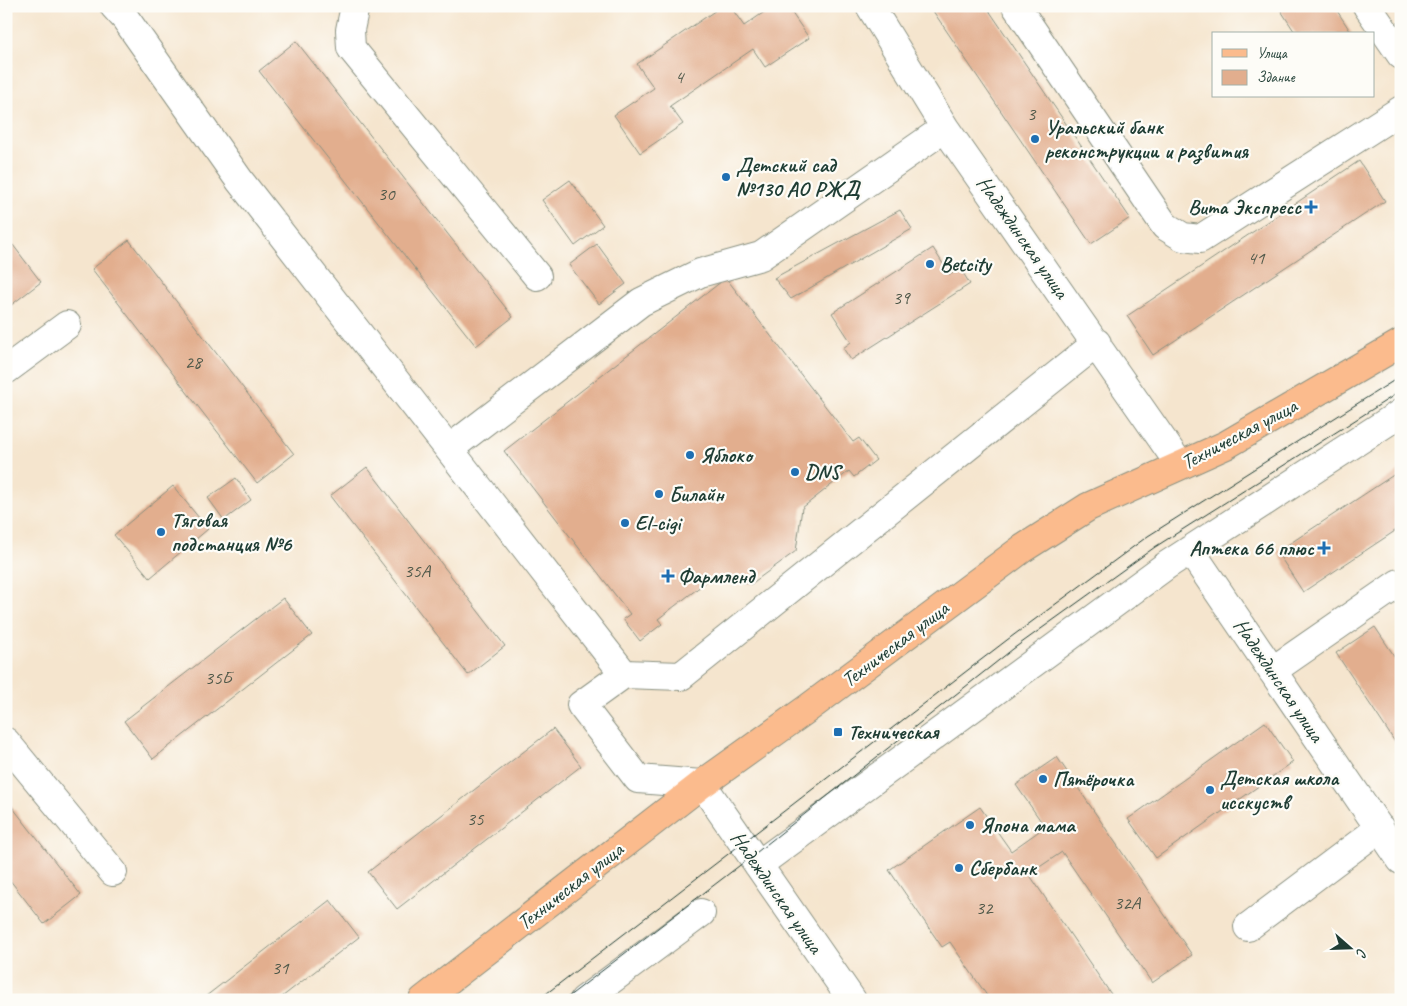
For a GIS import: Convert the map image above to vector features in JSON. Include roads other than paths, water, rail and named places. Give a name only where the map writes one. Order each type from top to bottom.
[{"type":"main road","name":"Техническая улица","points":[[423,1000],[702,784],[807,709],[1022,549],[1088,507],[1226,446],[1401,342]]},
{"type":"street","points":[[355,6],[350,30],[351,48],[537,276]]},
{"type":"street","name":"Надеждинская улица","points":[[870,6],[945,128],[1097,342],[1180,465]]},
{"type":"street","points":[[1016,6],[1165,226],[1183,238],[1200,239],[1401,110]]},
{"type":"street","points":[[1367,6],[1401,55]]},
{"type":"street","points":[[126,10],[240,181],[624,674]]},
{"type":"street","points":[[449,449],[641,302],[700,273],[761,256],[945,128]]},
{"type":"street","points":[[6,370],[67,325]]},
{"type":"street","points":[[702,784],[638,779],[582,705],[624,674],[681,676],[1097,342]]},
{"type":"street","points":[[758,865],[1190,550],[1401,413]]},
{"type":"street","name":"Надеждинская улица","points":[[1190,550],[1401,860]]},
{"type":"street","points":[[1272,671],[1399,582],[1401,585]]},
{"type":"street","points":[[6,742],[113,872]]},
{"type":"street","name":"Надеждинская улица","points":[[702,784],[852,1000]]},
{"type":"street","points":[[1248,927],[1380,828]]},
{"type":"street","points":[[584,1000],[701,913]]},
{"type":"tram line","points":[[538,1000],[1007,640],[1148,536],[1401,376]]},
{"type":"tram line","points":[[564,1000],[752,856],[1013,649],[1155,547],[1401,391]]},
{"type":"place","name":"Уральский банк реконструкции и развития","points":[[1035,139]]},
{"type":"place","name":"Детский сад №130 АО РЖД","points":[[726,177]]},
{"type":"place","name":"Вита Экспресс","points":[[1311,207]]},
{"type":"place","name":"Betcity","points":[[930,264]]},
{"type":"place","name":"Яблоко","points":[[690,455]]},
{"type":"place","name":"DNS","points":[[795,472]]},
{"type":"place","name":"Билайн","points":[[659,494]]},
{"type":"place","name":"El-cigi","points":[[625,523]]},
{"type":"place","name":"Тяговая подстанция №6","points":[[161,532]]},
{"type":"place","name":"Аптека 66 плюс","points":[[1324,548]]},
{"type":"place","name":"Фармленд","points":[[668,576]]},
{"type":"place","name":"Техническая","points":[[838,732]]},
{"type":"place","name":"Пятёрочка","points":[[1043,779]]},
{"type":"place","name":"Детская школа исскуств","points":[[1210,790]]},
{"type":"place","name":"Япона мама","points":[[970,825]]},
{"type":"place","name":"Сбербанк","points":[[959,868]]}]
